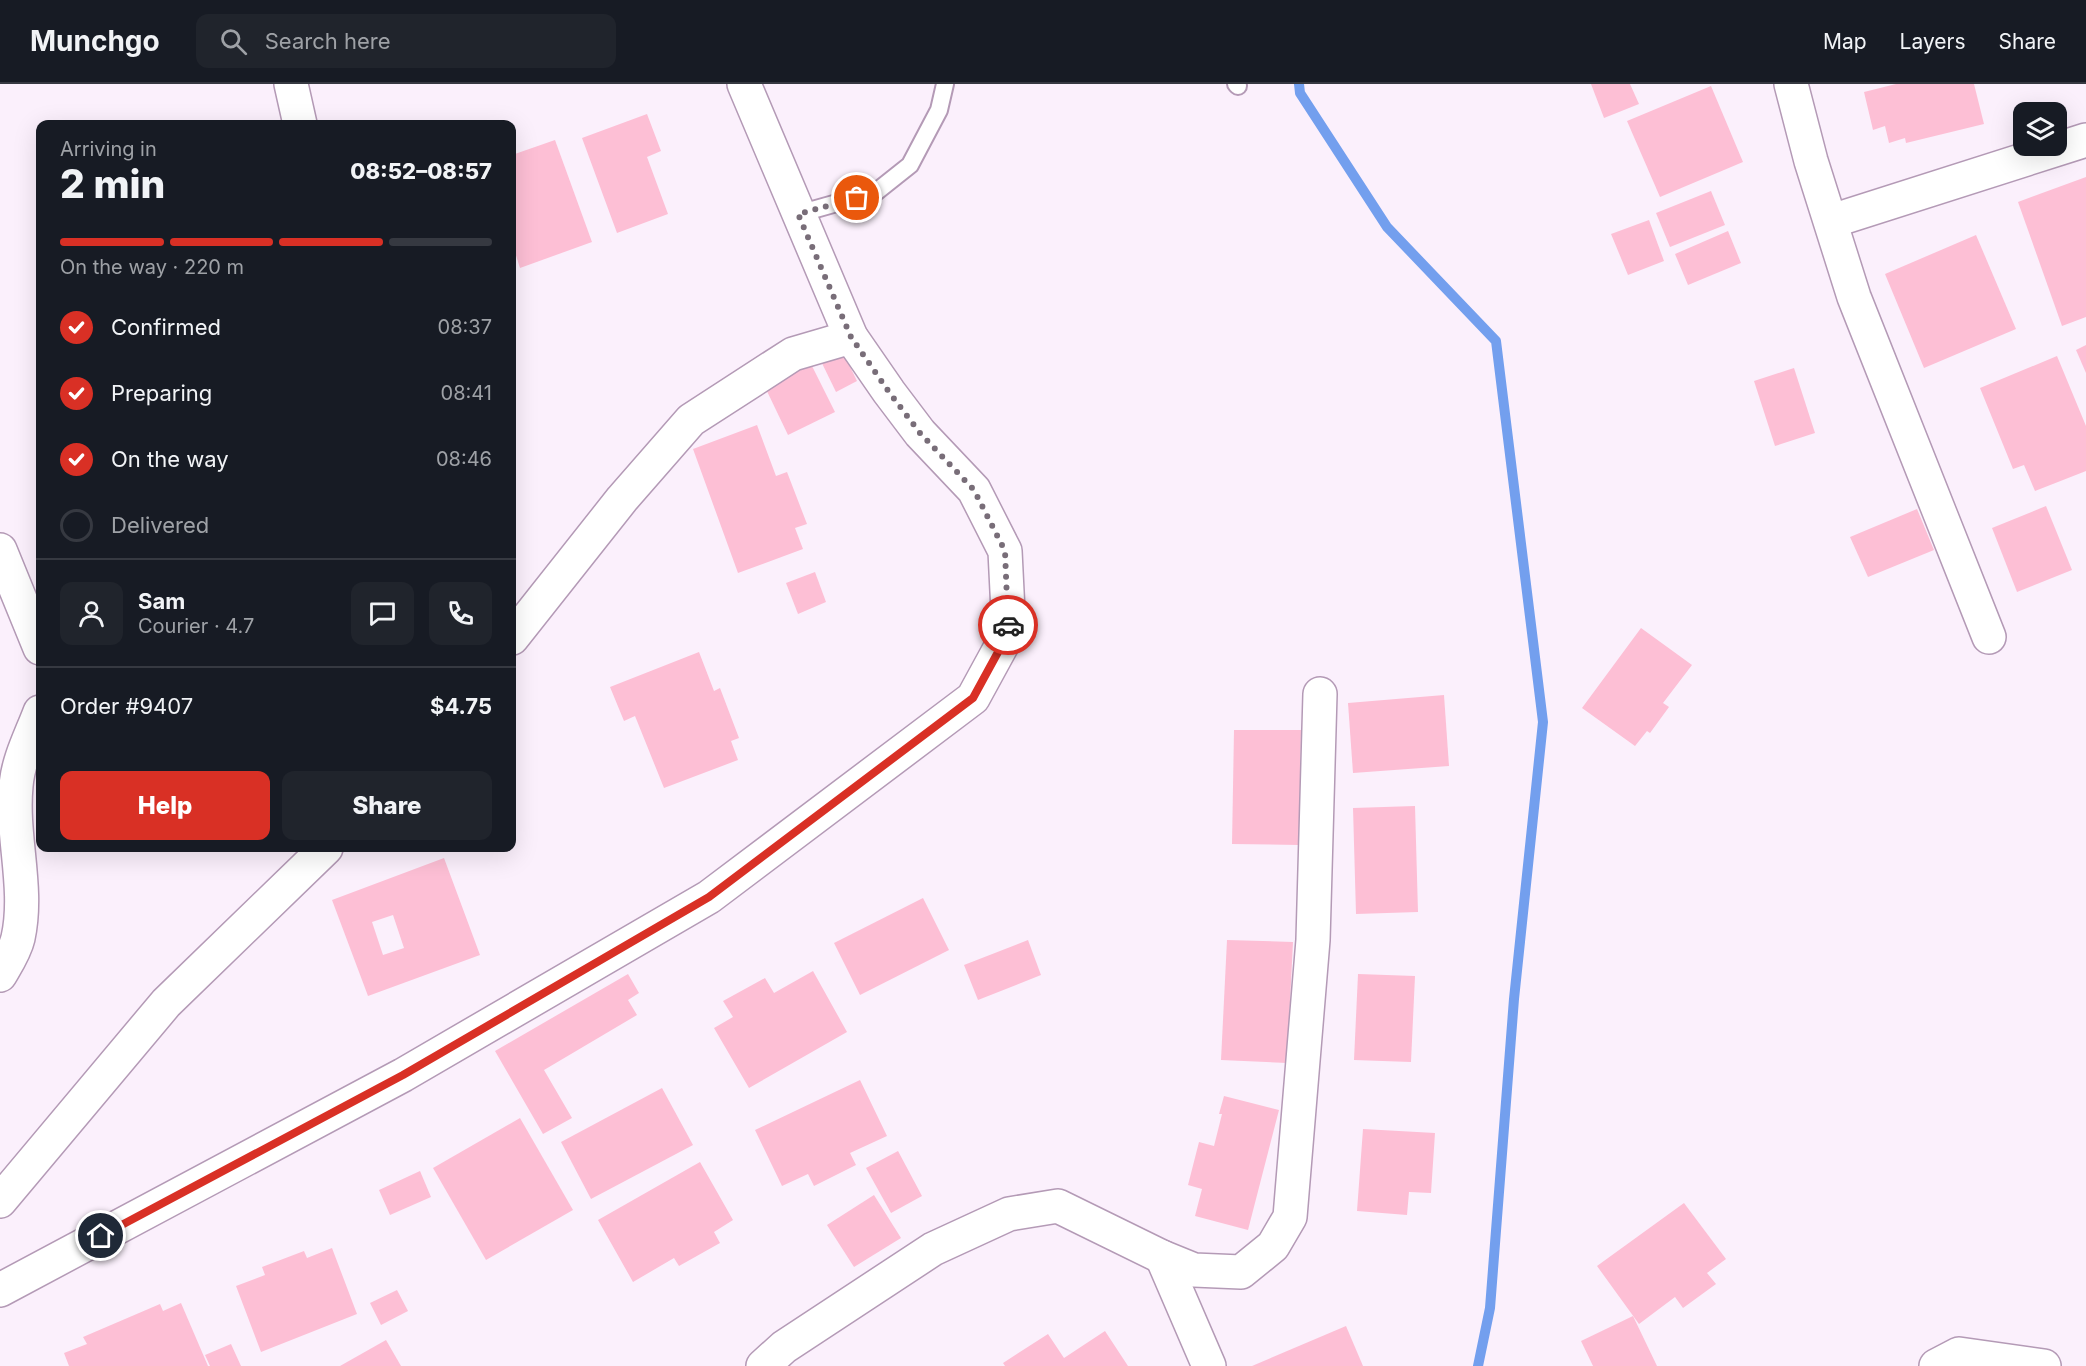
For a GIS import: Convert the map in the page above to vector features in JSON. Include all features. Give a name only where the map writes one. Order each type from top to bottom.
[{"type":"street","points":[[291,84],[299,120]]},
{"type":"street","points":[[0,1290],[403,1075],[709,897],[973,698],[1009,632],[1005,551],[974,490],[920,433],[851,337],[744,84]]},
{"type":"street","points":[[1791,84],[1811,161],[1832,221],[1854,297],[1989,637]]},
{"type":"street","points":[[1832,221],[2086,140]]},
{"type":"street","points":[[516,633],[622,498],[691,420],[793,354],[851,337]]},
{"type":"street","points":[[0,550],[36,638]]},
{"type":"street","points":[[763,1366],[784,1347],[933,1249],[1009,1214],[1058,1206],[1162,1257],[1194,1270],[1241,1272],[1273,1246],[1290,1216],[1313,940],[1320,694]]},
{"type":"street","points":[[0,975],[10,959],[18,938],[21,900],[15,807],[18,768],[36,722]]},
{"type":"street","points":[[0,1201],[166,1003],[322,852]]},
{"type":"street","points":[[1162,1257],[1209,1366]]},
{"type":"street","points":[[1936,1366],[1959,1354],[2044,1366]]},
{"type":"lane","points":[[798,214],[876,192],[910,165],[939,110],[945,84]]},
{"type":"building","points":[[1591,84],[1630,84],[1639,104],[1604,118]]},
{"type":"building","points":[[1896,84],[1974,84],[1984,124],[1906,143],[1905,138],[1889,143],[1885,126],[1873,130],[1864,92]]},
{"type":"building","points":[[1711,86],[1743,162],[1660,197],[1627,121]]},
{"type":"building","points":[[647,114],[661,151],[647,157],[668,214],[617,233],[582,138]]},
{"type":"building","points":[[555,140],[592,242],[520,268],[516,256],[516,154]]},
{"type":"building","points":[[2086,177],[2086,317],[2062,326],[2018,202]]},
{"type":"building","points":[[1711,191],[1725,225],[1670,247],[1656,213]]},
{"type":"building","points":[[1649,220],[1664,261],[1628,275],[1611,234]]},
{"type":"building","points":[[1728,231],[1741,263],[1688,285],[1675,254]]},
{"type":"building","points":[[1976,235],[2016,329],[1924,368],[1885,274]]},
{"type":"building","points":[[839,344],[857,381],[836,392],[818,355]]},
{"type":"building","points":[[2086,345],[2086,373],[2076,350]]},
{"type":"building","points":[[2057,356],[2086,426],[2086,471],[2035,491],[2024,465],[2013,469],[1980,388]]},
{"type":"building","points":[[810,362],[835,412],[788,435],[764,385]]},
{"type":"building","points":[[1794,368],[1815,433],[1775,446],[1754,381]]},
{"type":"building","points":[[757,425],[776,476],[787,472],[807,524],[795,528],[803,549],[738,573],[693,449]]},
{"type":"building","points":[[2046,506],[2072,570],[2017,592],[1992,528]]},
{"type":"building","points":[[1917,509],[1934,550],[1868,577],[1850,537]]},
{"type":"building","points":[[815,572],[826,602],[798,614],[786,583]]},
{"type":"building","points":[[1641,628],[1692,665],[1663,703],[1669,707],[1650,733],[1647,731],[1635,746],[1582,708]]},
{"type":"building","points":[[699,652],[714,691],[720,688],[739,738],[731,741],[738,760],[664,788],[635,716],[624,721],[610,687]]},
{"type":"building","points":[[1444,695],[1449,766],[1353,773],[1348,703]]},
{"type":"building","points":[[1234,730],[1301,730],[1299,845],[1232,844]]},
{"type":"building","points":[[1415,806],[1418,912],[1356,914],[1353,808]]},
{"type":"building","points":[[444,858],[480,955],[368,996],[332,900]],"holes":[[[393,915],[404,948],[383,955],[372,922]]]},
{"type":"building","points":[[923,898],[949,950],[860,995],[834,943]]},
{"type":"building","points":[[1028,940],[1041,975],[978,1000],[964,965]]},
{"type":"building","points":[[1227,940],[1293,942],[1287,1063],[1221,1060]]},
{"type":"building","points":[[813,971],[847,1032],[749,1088],[714,1028],[733,1017],[723,1001],[765,978],[774,993]]},
{"type":"building","points":[[628,974],[639,993],[628,1000],[637,1015],[544,1070],[572,1118],[543,1134],[495,1051]]},
{"type":"building","points":[[1358,974],[1415,976],[1411,1062],[1354,1060]]},
{"type":"building","points":[[860,1080],[887,1136],[850,1153],[856,1165],[814,1186],[808,1174],[782,1186],[755,1130]]},
{"type":"building","points":[[662,1088],[693,1145],[591,1199],[561,1142]]},
{"type":"building","points":[[1224,1096],[1279,1110],[1248,1230],[1195,1216],[1202,1189],[1188,1185],[1199,1142],[1214,1146]]},
{"type":"building","points":[[520,1118],[573,1210],[486,1260],[433,1168]]},
{"type":"building","points":[[1363,1129],[1435,1133],[1431,1193],[1409,1192],[1407,1215],[1357,1211]]},
{"type":"building","points":[[898,1151],[922,1196],[891,1213],[866,1168]]},
{"type":"building","points":[[700,1162],[733,1220],[714,1232],[720,1243],[679,1266],[674,1258],[633,1282],[598,1220]]},
{"type":"building","points":[[420,1171],[431,1197],[390,1215],[379,1190]]},
{"type":"building","points":[[874,1195],[901,1238],[854,1267],[827,1225]]},
{"type":"building","points":[[1684,1203],[1726,1259],[1707,1273],[1716,1284],[1683,1308],[1675,1297],[1639,1324],[1597,1266]]},
{"type":"building","points":[[332,1248],[357,1314],[261,1352],[236,1286],[265,1275],[262,1267],[304,1251],[307,1258]]},
{"type":"building","points":[[397,1290],[408,1311],[381,1325],[370,1303]]},
{"type":"building","points":[[181,1303],[208,1366],[69,1366],[64,1353],[87,1344],[83,1337],[160,1304],[163,1311]]},
{"type":"building","points":[[1633,1316],[1657,1366],[1593,1366],[1581,1341]]},
{"type":"building","points":[[1346,1326],[1363,1366],[1252,1366]]},
{"type":"building","points":[[1105,1331],[1128,1366],[1005,1366],[1003,1363],[1048,1334],[1064,1358]]},
{"type":"building","points":[[386,1340],[401,1366],[340,1366]]},
{"type":"building","points":[[231,1344],[241,1366],[210,1366],[205,1355]]},
{"type":"waterway","points":[[1299,84],[1300,93],[1387,227],[1496,341],[1543,722],[1514,999],[1490,1308],[1478,1366]]},
{"type":"way so far","points":[[857,198],[798,214],[851,337],[920,433],[974,490],[1005,551],[1008,625]]},
{"type":"route","points":[[101,1236],[403,1075],[709,897],[973,698],[1009,632],[1008,625]]}]
